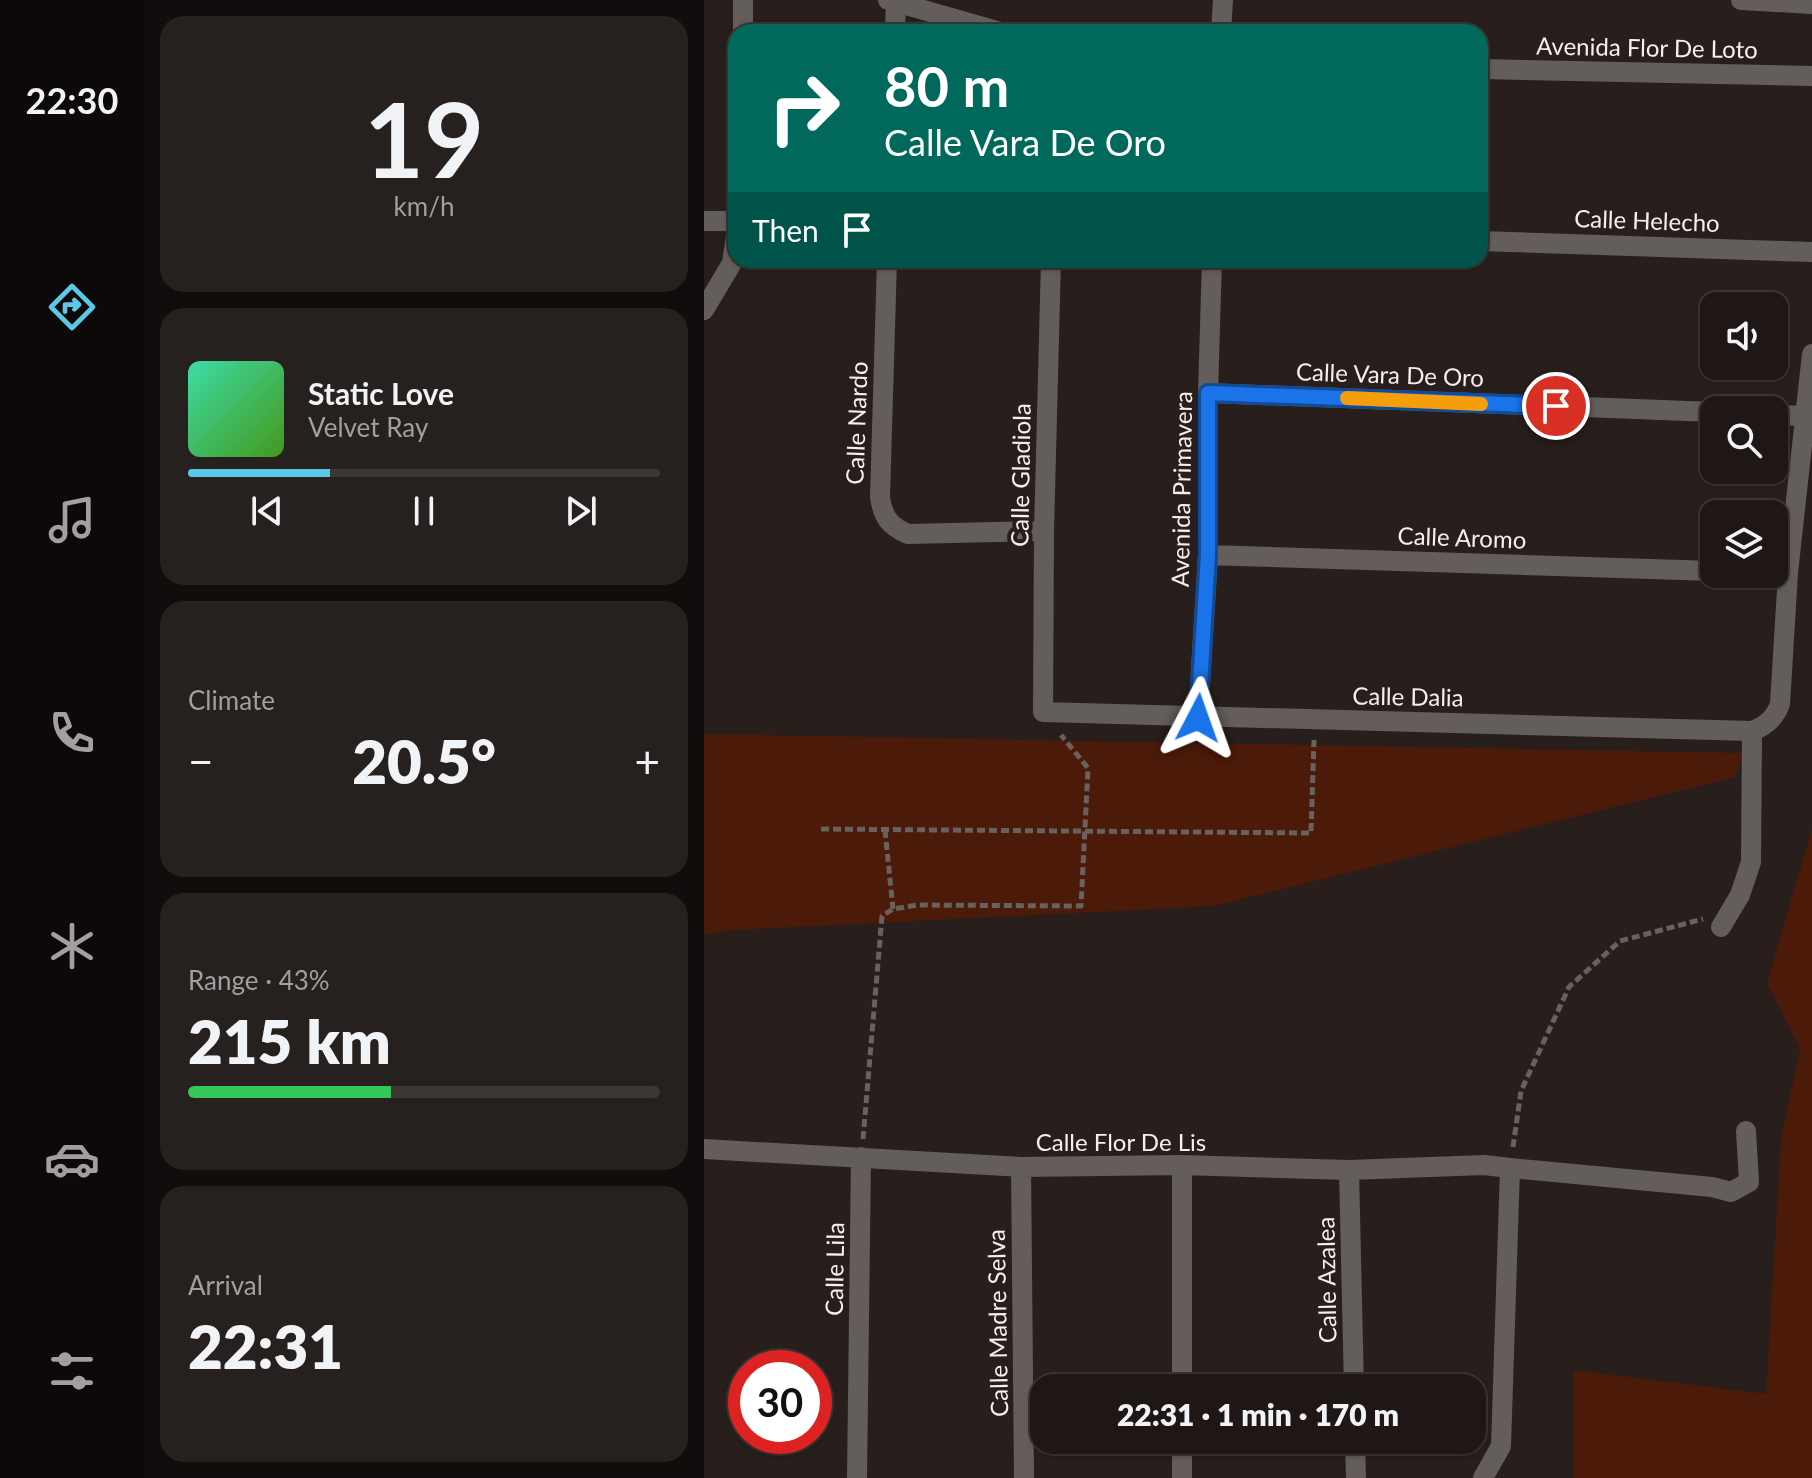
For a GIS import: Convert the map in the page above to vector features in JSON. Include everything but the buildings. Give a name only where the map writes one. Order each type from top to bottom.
[{"type":"street","points":[[743,0],[743,24]]},
{"type":"street","points":[[1222,24],[1223,0]]},
{"type":"street","name":"Avenida Flor De Loto","points":[[1741,0],[1812,4]]},
{"type":"street","points":[[894,24],[893,1],[973,24]]},
{"type":"street","name":"Avenida Flor De Loto","points":[[1488,69],[1812,76]]},
{"type":"street","points":[[704,221],[728,221]]},
{"type":"street","name":"Calle Helecho","points":[[1488,241],[1812,252]]},
{"type":"street","points":[[704,310],[729,268]]},
{"type":"street","name":"Calle Nardo","points":[[887,268],[880,497],[882,511],[889,523],[908,534],[1044,531]]},
{"type":"street","name":"Calle Gladiola","points":[[1043,712],[1051,268]]},
{"type":"street","name":"Avenida Primavera","points":[[1198,718],[1208,555],[1212,268]]},
{"type":"street","points":[[1788,529],[1806,416],[1812,354]]},
{"type":"street","name":"Calle Vara De Oro","points":[[1208,393],[1700,411]]},
{"type":"street","points":[[1788,415],[1806,416]]},
{"type":"street","name":"Calle Aromo","points":[[1208,555],[1700,571]]},
{"type":"street","points":[[1721,927],[1740,895],[1751,862],[1752,731],[1770,721],[1780,704],[1781,588]]},
{"type":"street","name":"Calle Dalia","points":[[1043,712],[1752,731]]},
{"type":"street","name":"Calle Flor De Lis","points":[[704,1149],[1021,1167],[1182,1165],[1349,1170],[1484,1165],[1712,1187],[1731,1192],[1749,1182],[1746,1131]]},
{"type":"street","name":"Calle Lila","points":[[857,1478],[861,1157]]},
{"type":"street","points":[[1182,1165],[1182,1374]]},
{"type":"street","name":"Calle Madre Selva","points":[[1021,1167],[1024,1478]]},
{"type":"street","points":[[1483,1478],[1501,1446],[1510,1168]]},
{"type":"street","name":"Calle Azalea","points":[[1349,1170],[1354,1374]]},
{"type":"street","points":[[1182,1454],[1182,1478]]},
{"type":"street","points":[[1355,1454],[1356,1478]]},
{"type":"path","points":[[861,1157],[882,916],[893,909],[917,905],[1081,906],[1088,768],[1043,712]]},
{"type":"path","points":[[821,829],[1311,833],[1314,720]]},
{"type":"path","points":[[885,830],[893,909]]},
{"type":"path","points":[[1510,1168],[1521,1091],[1569,987],[1620,941],[1717,915],[1740,895]]},
{"type":"shaded area","points":[[704,734],[1743,753],[1735,777],[1214,906],[733,930],[704,935]]},
{"type":"shaded area","points":[[1812,829],[1812,1478],[1573,1478],[1573,1370],[1766,1394],[1781,1139],[1800,1049],[1767,983]]},
{"type":"slow traffic","points":[[1347,398],[1481,404]]},
{"type":"route","points":[[1198,718],[1208,555],[1208,393],[1556,406]]}]
